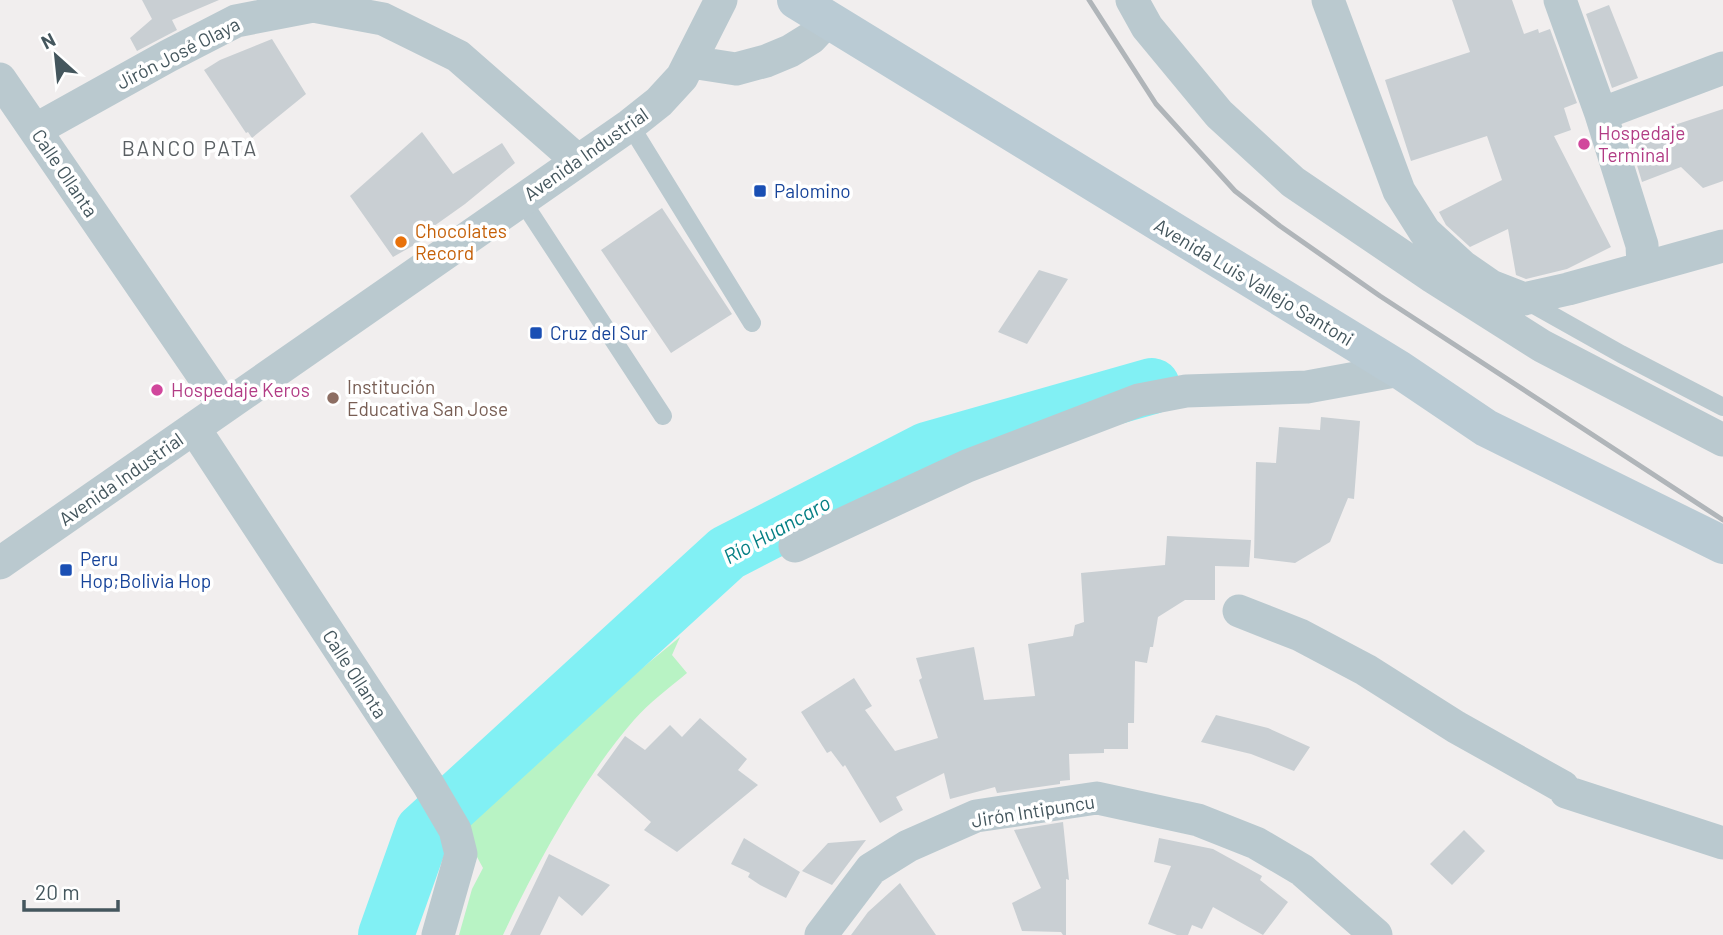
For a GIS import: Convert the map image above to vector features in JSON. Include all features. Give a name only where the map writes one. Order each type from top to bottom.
[{"type":"street","name":"Avenida Industrial","points":[[0,563],[630,125],[659,102],[682,77],[721,0]]},
{"type":"street","name":"Avenida Luis Vallejo Santoni","points":[[796,0],[1400,370],[1486,428],[1723,545]]},
{"type":"street","points":[[1132,0],[1147,27],[1219,114],[1293,182],[1542,346],[1723,440]]},
{"type":"street","points":[[1328,0],[1399,191],[1425,232],[1462,266],[1491,286],[1524,299]]},
{"type":"street","points":[[1560,0],[1601,114],[1642,245],[1643,266]]},
{"type":"street","name":"Jirón José Olaya","points":[[35,130],[236,21],[313,6],[383,19],[458,57],[578,160]]},
{"type":"street","points":[[691,62],[736,69],[766,61],[811,38],[827,21]]},
{"type":"street","points":[[1601,114],[1723,68]]},
{"type":"street","name":"Calle Ollanta","points":[[0,79],[224,406]]},
{"type":"street","points":[[1447,285],[1493,298],[1524,299],[1723,246]]},
{"type":"street","points":[[796,546],[967,466],[1139,400],[1186,391],[1307,387],[1400,370]]},
{"type":"street","name":"Calle Ollanta","points":[[194,428],[428,784],[455,831],[461,854],[438,935]]},
{"type":"street","points":[[1239,611],[1300,635],[1366,670],[1456,727],[1563,787],[1566,792],[1723,843]]},
{"type":"street","name":"Jirón Intipuncu","points":[[821,935],[871,869],[908,846],[976,816],[1097,799],[1198,820],[1256,844],[1302,870],[1377,935]]},
{"type":"lane","points":[[630,125],[752,323]]},
{"type":"lane","points":[[521,199],[663,416]]},
{"type":"lane","points":[[1524,299],[1723,407]]},
{"type":"green space","points":[[680,637],[672,655],[687,673],[640,714],[597,768],[546,851],[503,935],[459,935],[472,889],[483,868],[457,820]]},
{"type":"building","points":[[142,0],[219,0],[172,20],[177,30],[137,51],[130,38],[152,19]]},
{"type":"building","points":[[1452,0],[1512,0],[1524,34],[1538,29],[1539,33],[1550,29],[1577,103],[1564,108],[1571,130],[1554,136],[1611,247],[1567,269],[1526,279],[1516,275],[1508,229],[1470,247],[1446,225],[1439,212],[1502,180],[1487,136],[1411,161],[1385,80],[1470,52]]},
{"type":"building","points":[[1609,5],[1638,78],[1612,88],[1586,14]]},
{"type":"building","points":[[272,39],[306,94],[252,138],[204,70],[220,60]]},
{"type":"building","points":[[1723,109],[1723,181],[1703,188],[1681,167],[1642,182],[1636,162],[1635,138]]},
{"type":"building","points":[[422,132],[453,174],[502,143],[515,163],[420,236],[423,240],[393,257],[350,196]]},
{"type":"building","points":[[662,208],[732,314],[671,353],[601,250]]},
{"type":"building","points":[[1039,270],[1068,279],[1027,344],[998,332]]},
{"type":"building","points":[[1321,417],[1360,421],[1354,499],[1348,498],[1330,542],[1295,563],[1254,558],[1256,462],[1276,463],[1279,427],[1320,430]]},
{"type":"building","points":[[1167,536],[1251,540],[1249,567],[1215,566],[1215,600],[1185,600],[1158,617],[1153,647],[1150,647],[1147,663],[1135,661],[1134,723],[1128,723],[1128,749],[1069,754],[1070,780],[1060,781],[1060,784],[997,793],[995,787],[950,799],[944,773],[896,797],[903,810],[880,823],[845,765],[843,767],[831,751],[827,753],[801,712],[854,678],[872,706],[865,710],[895,751],[938,738],[919,680],[922,678],[916,658],[974,647],[984,700],[1035,696],[1028,644],[1073,636],[1075,625],[1084,622],[1081,573],[1165,565]]},
{"type":"building","points":[[1216,715],[1268,728],[1310,747],[1294,771],[1251,754],[1201,742]]},
{"type":"building","points":[[700,718],[747,759],[738,770],[758,785],[677,852],[644,830],[651,822],[597,775],[625,736],[645,750],[670,725],[682,737]]},
{"type":"building","points":[[1063,822],[1069,880],[1066,879],[1066,935],[1061,932],[1022,931],[1012,903],[1041,888],[1014,830]]},
{"type":"building","points":[[1464,830],[1485,851],[1452,885],[1430,864]]},
{"type":"building","points":[[744,838],[800,872],[786,898],[760,885],[748,877],[750,873],[731,864]]},
{"type":"building","points":[[1159,838],[1213,849],[1262,876],[1260,880],[1288,902],[1263,935],[1213,907],[1202,929],[1192,925],[1188,935],[1177,935],[1148,924],[1171,866],[1154,862]]},
{"type":"building","points":[[866,840],[832,885],[802,871],[828,843]]},
{"type":"building","points":[[549,854],[610,885],[582,916],[559,896],[540,935],[510,935]]},
{"type":"building","points":[[900,883],[936,935],[851,935],[868,912]]},
{"type":"waterway","name":"Río Huancaro","points":[[386,935],[423,831],[727,553],[927,450],[1152,386]]},
{"type":"railway","points":[[1089,0],[1156,104],[1235,191],[1380,296],[1723,520]]},
{"type":"place","name":"Hospedaje Terminal","points":[[1584,144]]},
{"type":"place","name":"Palomino","points":[[760,191]]},
{"type":"place","name":"Chocolates Record","points":[[401,242]]},
{"type":"place","name":"Cruz del Sur","points":[[536,333]]},
{"type":"place","name":"Hospedaje Keros","points":[[157,390]]},
{"type":"place","name":"Institución Educativa San Jose","points":[[333,398]]},
{"type":"place","name":"Peru Hop;Bolivia Hop","points":[[66,570]]},
{"type":"district","name":"BANCO PATA","points":[[190,149]]}]
